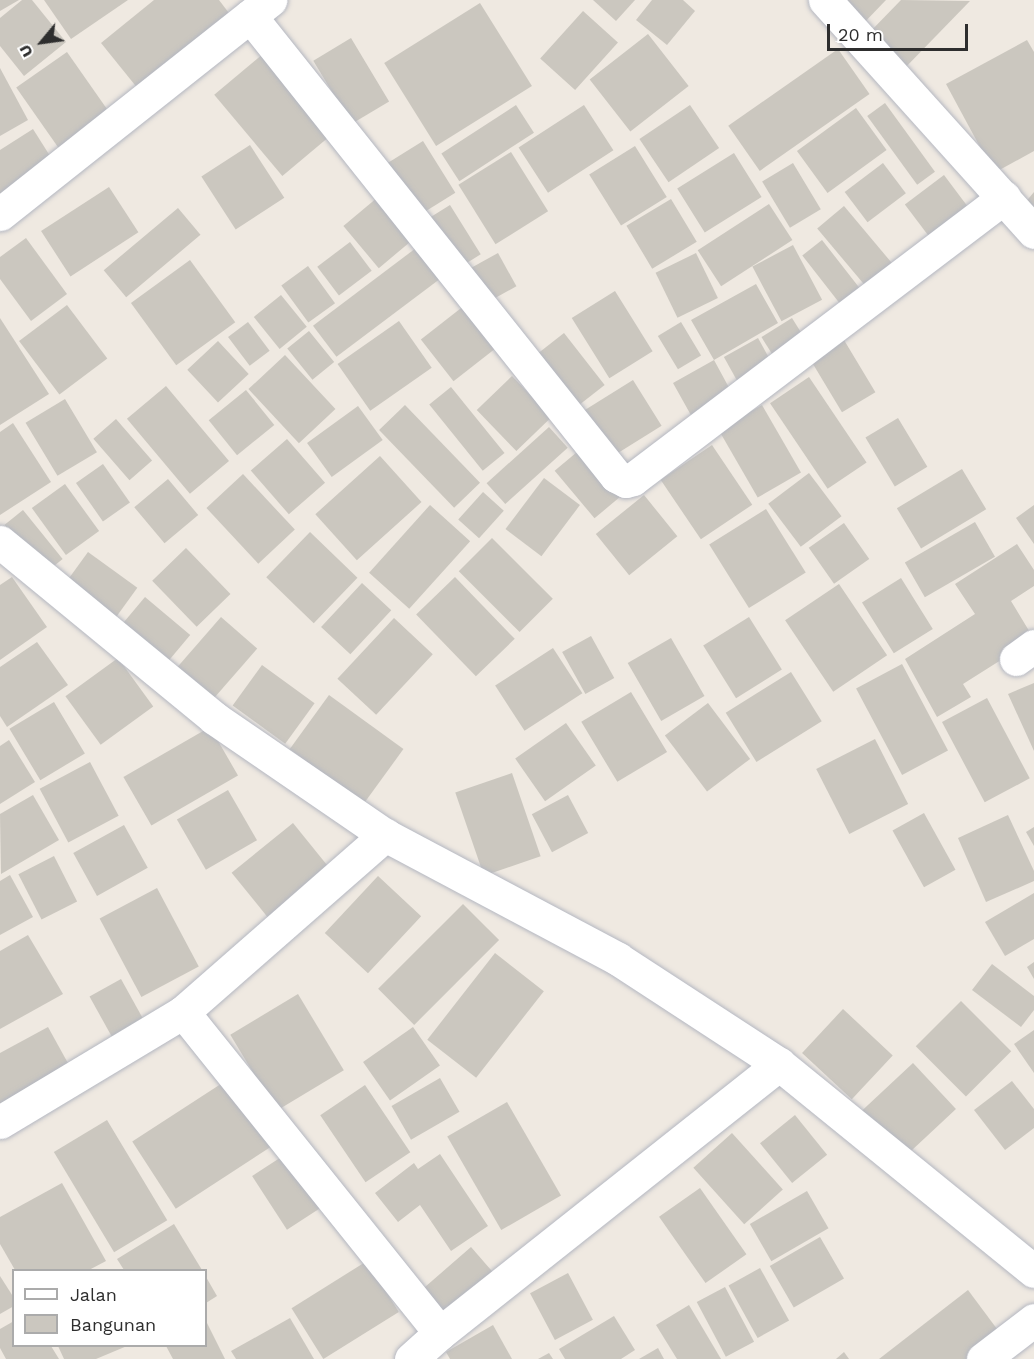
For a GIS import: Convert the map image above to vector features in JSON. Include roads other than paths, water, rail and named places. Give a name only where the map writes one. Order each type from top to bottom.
[{"type":"street","points":[[825,0],[1034,232]]},
{"type":"street","points":[[0,214],[260,8],[616,476],[626,481],[633,479],[1004,197]]},
{"type":"street","points":[[0,542],[214,718],[385,835],[618,958],[779,1064],[1034,1271]]},
{"type":"street","points":[[0,1122],[183,1012],[385,835]]},
{"type":"street","points":[[183,1012],[440,1333]]},
{"type":"street","points":[[411,1359],[440,1333],[779,1064]]},
{"type":"street","points":[[983,1359],[1034,1320]]}]
